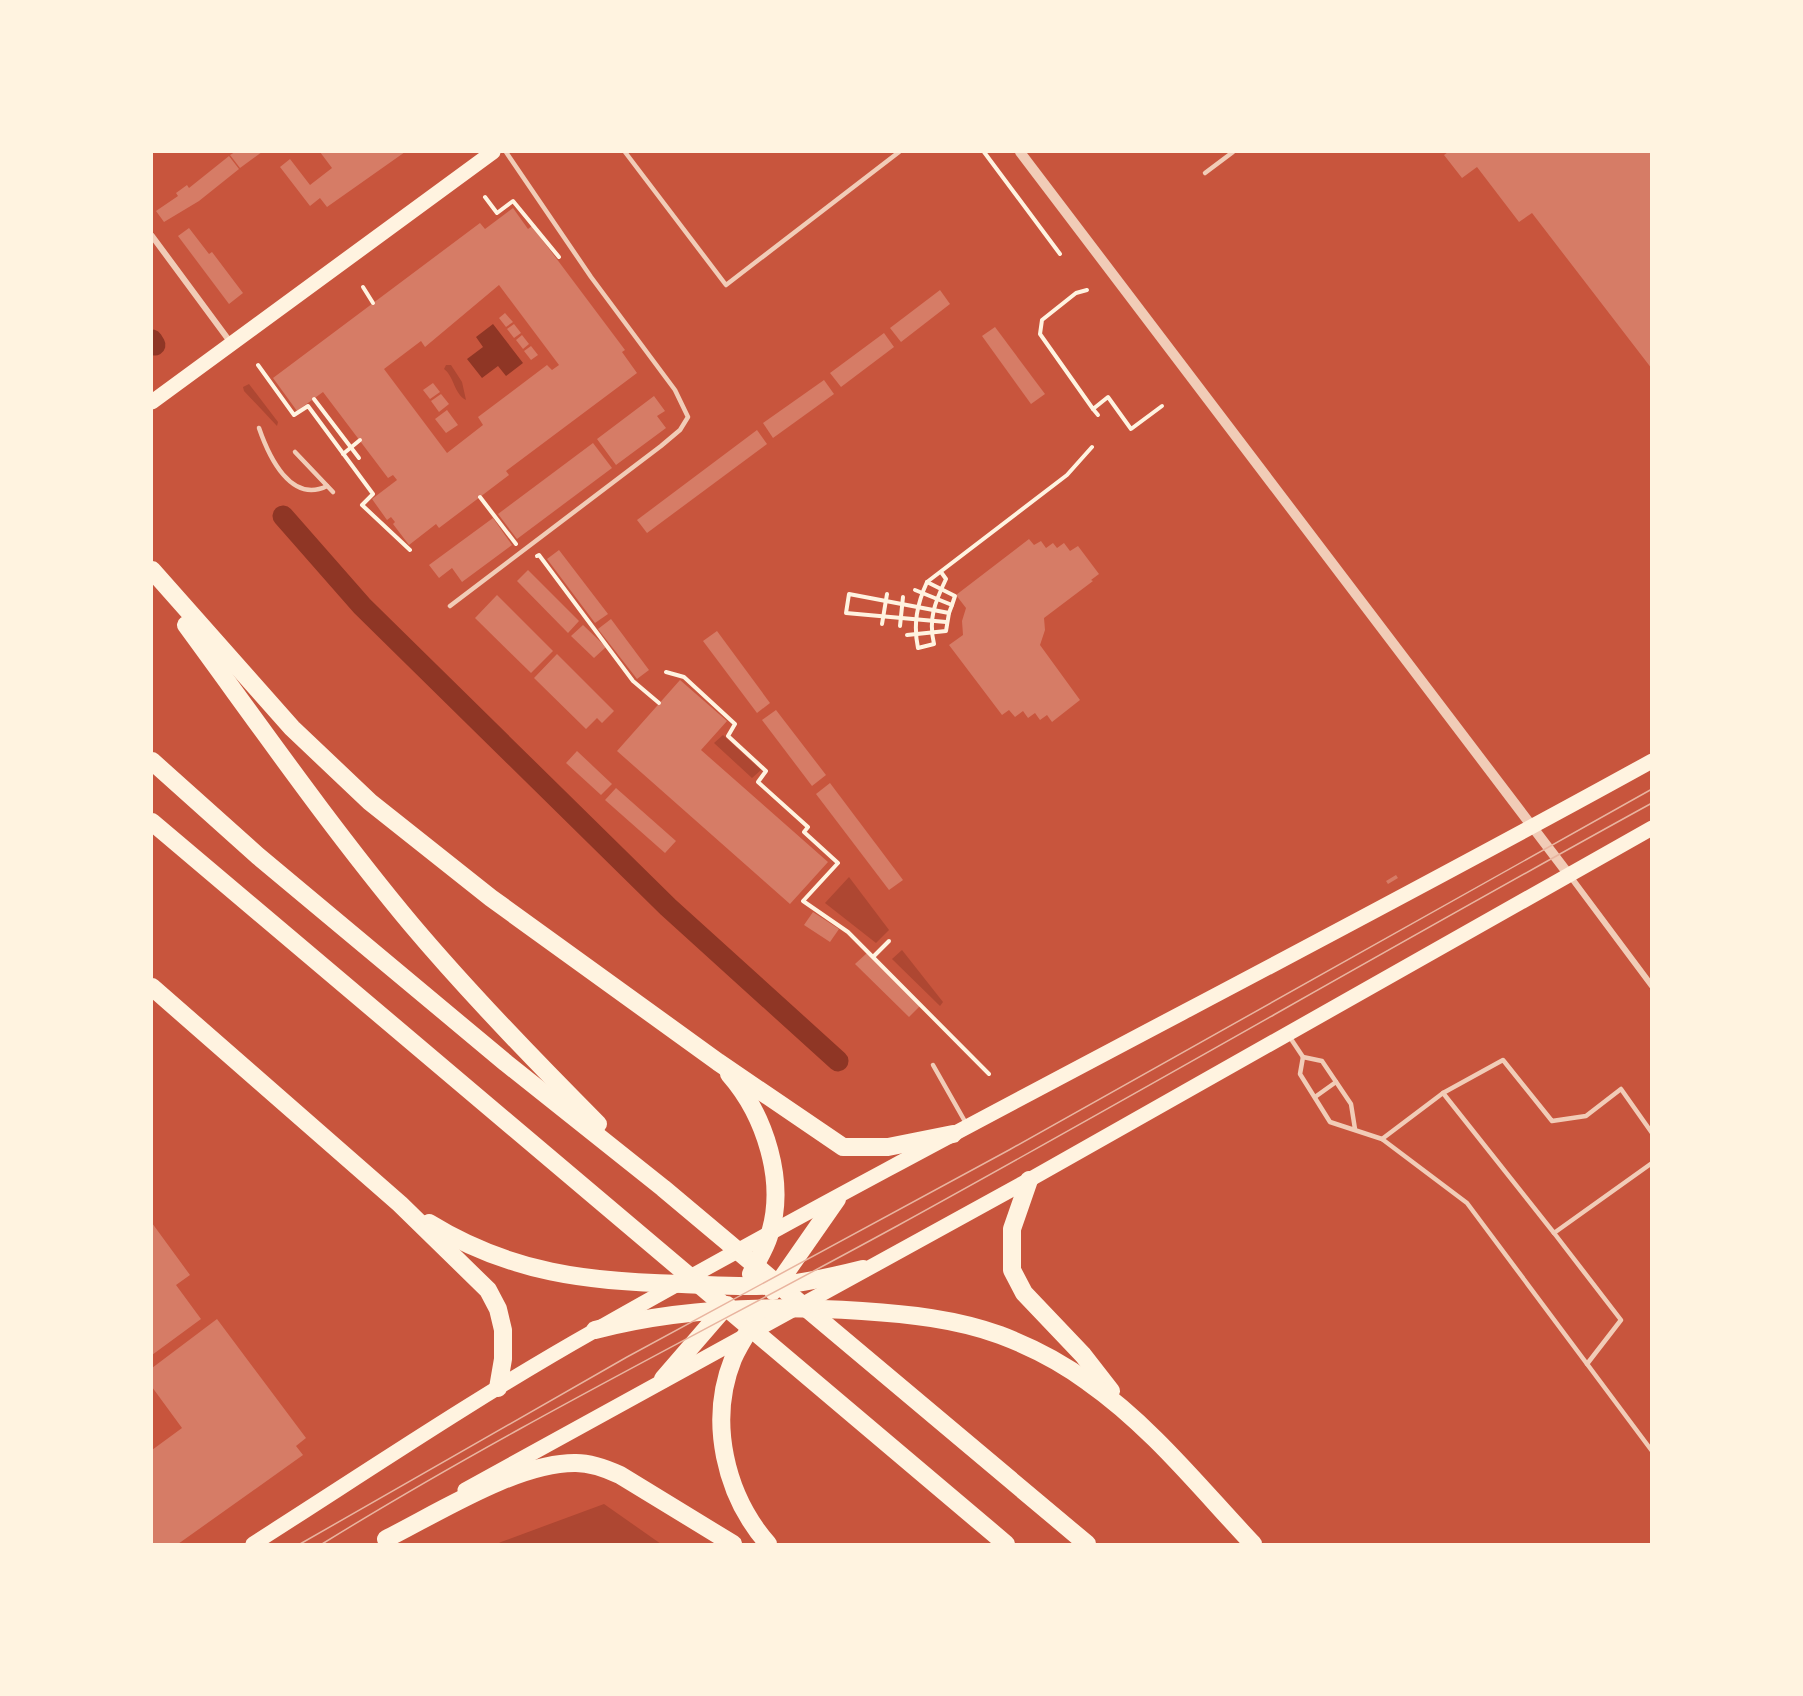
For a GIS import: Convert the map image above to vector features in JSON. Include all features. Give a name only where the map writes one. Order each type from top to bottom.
[{"type":"highway","points":[[152,570],[284,719],[370,802],[491,898],[717,1062],[843,1147],[888,1147],[960,1130]]},
{"type":"highway","points":[[152,577],[334,826],[411,924],[521,1047],[663,1188]]},
{"type":"highway","points":[[152,761],[258,856],[506,1063],[663,1188],[1088,1545]]},
{"type":"highway","points":[[152,822],[1006,1545]]},
{"type":"highway","points":[[152,987],[400,1204],[480,1281],[494,1300],[504,1339],[498,1388]]},
{"type":"highway","points":[[663,1379],[742,1286],[769,1236],[774,1187],[763,1131],[742,1089],[717,1062]]},
{"type":"highway","points":[[1029,1180],[1015,1219],[1010,1244],[1012,1270],[1017,1282],[1034,1305],[1083,1355],[1130,1416],[1253,1545]]},
{"type":"highway","points":[[768,1545],[750,1521],[736,1494],[723,1443],[723,1409],[728,1377],[747,1333],[776,1285],[837,1198]]},
{"type":"highway","points":[[400,1204],[450,1236],[516,1264],[573,1278],[637,1284],[776,1285],[863,1269]]},
{"type":"highway","points":[[595,1330],[636,1320],[724,1309],[794,1308],[899,1314],[959,1324],[998,1334],[1034,1349],[1070,1370],[1130,1416]]},
{"type":"highway","points":[[381,1542],[512,1477],[534,1469],[578,1463],[600,1467],[620,1475],[734,1545]]},
{"type":"main road","points":[[156,399],[485,154]]},
{"type":"main road","points":[[253,1545],[498,1388],[595,1330],[960,1130],[1534,827],[1652,761]]},
{"type":"main road","points":[[381,1542],[485,1478],[1029,1180],[1652,828]]},
{"type":"street","points":[[1020,152],[1534,827],[1652,986]]},
{"type":"street","points":[[152,236],[231,343]]},
{"type":"lane","points":[[450,606],[662,446],[680,430],[688,417],[675,390],[591,277],[506,152]]},
{"type":"lane","points":[[625,152],[726,285],[899,152]]},
{"type":"lane","points":[[1204,173],[1233,152]]},
{"type":"lane","points":[[259,428],[272,460],[297,487],[312,492],[327,486]]},
{"type":"lane","points":[[295,452],[333,492]]},
{"type":"lane","points":[[1287,1033],[1303,1057],[1300,1074],[1330,1122],[1382,1139],[1467,1203],[1652,1451]]},
{"type":"lane","points":[[1303,1057],[1322,1061],[1351,1104],[1356,1129]]},
{"type":"lane","points":[[1382,1139],[1443,1093],[1503,1060],[1552,1121],[1586,1116],[1621,1089],[1652,1133]]},
{"type":"lane","points":[[933,1065],[960,1130]]},
{"type":"lane","points":[[1315,1097],[1336,1082]]},
{"type":"lane","points":[[1443,1093],[1621,1320],[1587,1364]]},
{"type":"lane","points":[[1554,1233],[1652,1163]]},
{"type":"path","points":[[984,152],[1060,254]]},
{"type":"path","points":[[485,197],[497,213],[513,201],[559,257]]},
{"type":"path","points":[[363,287],[374,303]]},
{"type":"path","points":[[1087,290],[1076,293],[1042,320],[1040,334],[1098,415]]},
{"type":"path","points":[[258,364],[294,416],[308,406],[373,494],[362,505],[410,550]]},
{"type":"path","points":[[1093,409],[1108,397],[1131,429],[1162,406]]},
{"type":"path","points":[[314,399],[359,458]]},
{"type":"path","points":[[343,454],[360,440]]},
{"type":"path","points":[[941,572],[946,579],[933,610],[931,633],[934,644],[918,648],[915,634],[916,607],[927,582],[1067,476],[1092,447]]},
{"type":"path","points":[[480,497],[529,562],[539,555],[633,681],[659,703]]},
{"type":"path","points":[[907,635],[946,632],[946,622],[955,596],[927,582]]},
{"type":"path","points":[[915,590],[952,605]]},
{"type":"path","points":[[946,622],[899,620],[846,613],[849,594],[949,613]]},
{"type":"path","points":[[882,624],[887,594]]},
{"type":"path","points":[[900,626],[903,597]]},
{"type":"path","points":[[666,672],[684,677],[735,724],[728,736],[766,771],[758,782],[808,827],[804,832],[837,863],[803,901],[848,932],[874,956],[989,1074]]},
{"type":"path","points":[[874,956],[889,941]]},
{"type":"shaded area","points":[[493,324],[523,363],[506,376],[498,366],[482,378],[467,359],[483,347],[476,337]]},
{"type":"shaded area","points":[[446,365],[451,365],[462,382],[466,400],[459,394],[444,369]]},
{"type":"shaded area","points":[[249,384],[278,422],[277,426],[244,391],[243,387]]},
{"type":"shaded area","points":[[723,735],[761,770],[752,778],[714,743]]},
{"type":"shaded area","points":[[849,877],[889,930],[876,943],[825,903]]},
{"type":"shaded area","points":[[902,950],[943,1002],[940,1006],[892,959]]},
{"type":"shaded area","points":[[604,1504],[661,1544],[497,1544],[501,1542]]},
{"type":"building","points":[[235,152],[262,152],[240,168],[230,155]]},
{"type":"building","points":[[320,152],[405,152],[327,207],[320,198],[310,206],[280,167],[290,159],[310,185],[332,168]]},
{"type":"building","points":[[1448,152],[1652,152],[1652,369],[1532,213],[1519,222],[1477,167],[1462,178],[1444,155]]},
{"type":"building","points":[[229,156],[239,169],[199,201],[164,222],[156,211],[178,196],[176,193],[187,185],[189,188]]},
{"type":"building","points":[[513,208],[528,229],[532,226],[625,350],[622,352],[637,373],[506,471],[509,475],[439,528],[436,524],[409,545],[393,524],[395,522],[391,517],[387,520],[372,499],[397,480],[393,475],[388,478],[323,392],[297,411],[273,378],[480,223],[485,229]],"holes":[[[499,285],[559,365],[552,370],[547,365],[478,417],[483,425],[447,453],[384,369],[421,341],[425,347]]]},
{"type":"building","points":[[189,228],[209,254],[212,252],[243,293],[229,304],[178,236]]},
{"type":"building","points":[[940,290],[950,304],[901,342],[890,328]]},
{"type":"building","points":[[505,313],[513,322],[506,327],[499,318]]},
{"type":"building","points":[[514,324],[521,333],[514,338],[507,329]]},
{"type":"building","points":[[995,327],[1045,394],[1031,404],[982,336]]},
{"type":"building","points":[[884,333],[894,347],[841,387],[830,373]]},
{"type":"building","points":[[522,335],[529,344],[523,349],[516,340]]},
{"type":"building","points":[[531,346],[538,355],[531,360],[524,351]]},
{"type":"building","points":[[824,380],[834,394],[773,438],[763,423]]},
{"type":"building","points":[[433,383],[440,392],[430,399],[423,390]]},
{"type":"building","points":[[441,394],[449,404],[439,412],[431,401]]},
{"type":"building","points":[[654,396],[665,411],[657,416],[666,428],[616,465],[597,439]]},
{"type":"building","points":[[447,410],[458,425],[446,433],[435,419]]},
{"type":"building","points":[[757,430],[767,444],[647,533],[637,520]]},
{"type":"building","points":[[593,443],[612,468],[517,539],[498,514]]},
{"type":"building","points":[[493,518],[512,545],[462,582],[452,568],[439,578],[429,565]]},
{"type":"building","points":[[1029,539],[1034,545],[1041,541],[1046,548],[1053,543],[1057,548],[1064,543],[1070,551],[1078,546],[1099,574],[1044,618],[1045,630],[1040,645],[1080,700],[1052,722],[1047,715],[1040,720],[1035,713],[1028,718],[1023,711],[1015,717],[1009,710],[1002,715],[949,645],[963,635],[962,621],[966,608],[956,595]]},
{"type":"building","points":[[559,550],[608,614],[595,623],[547,559]]},
{"type":"building","points":[[528,570],[579,621],[568,633],[517,581]]},
{"type":"building","points":[[497,595],[553,651],[531,673],[475,618]]},
{"type":"building","points":[[611,619],[649,670],[637,679],[598,629]]},
{"type":"building","points":[[583,625],[606,647],[594,658],[571,636]]},
{"type":"building","points":[[717,631],[770,703],[757,713],[703,641]]},
{"type":"building","points":[[557,654],[614,711],[602,723],[597,718],[586,729],[534,678]]},
{"type":"building","points":[[680,680],[727,721],[701,750],[828,862],[790,904],[617,751]]},
{"type":"building","points":[[776,710],[826,775],[812,786],[762,720]]},
{"type":"building","points":[[577,751],[612,784],[601,795],[566,763]]},
{"type":"building","points":[[830,783],[903,880],[889,890],[816,794]]},
{"type":"building","points":[[616,788],[676,841],[665,853],[605,800]]},
{"type":"building","points":[[1396,875],[1398,878],[1388,884],[1386,881]]},
{"type":"building","points":[[813,912],[839,929],[830,942],[804,925]]},
{"type":"building","points":[[867,953],[920,1006],[909,1017],[855,964]]},
{"type":"building","points":[[152,1223],[190,1275],[176,1285],[201,1319],[152,1355]]},
{"type":"building","points":[[217,1319],[306,1438],[296,1446],[303,1455],[178,1544],[152,1544],[152,1450],[182,1428],[152,1387],[152,1368]]},
{"type":"waterway","points":[[152,340],[155,345]]},
{"type":"waterway","points":[[283,516],[362,606],[668,907],[838,1061]]},
{"type":"tram line","points":[[300,1544],[627,1357],[1009,1150],[1652,789]]},
{"type":"tram line","points":[[322,1544],[463,1461],[897,1226],[1652,803]]}]
